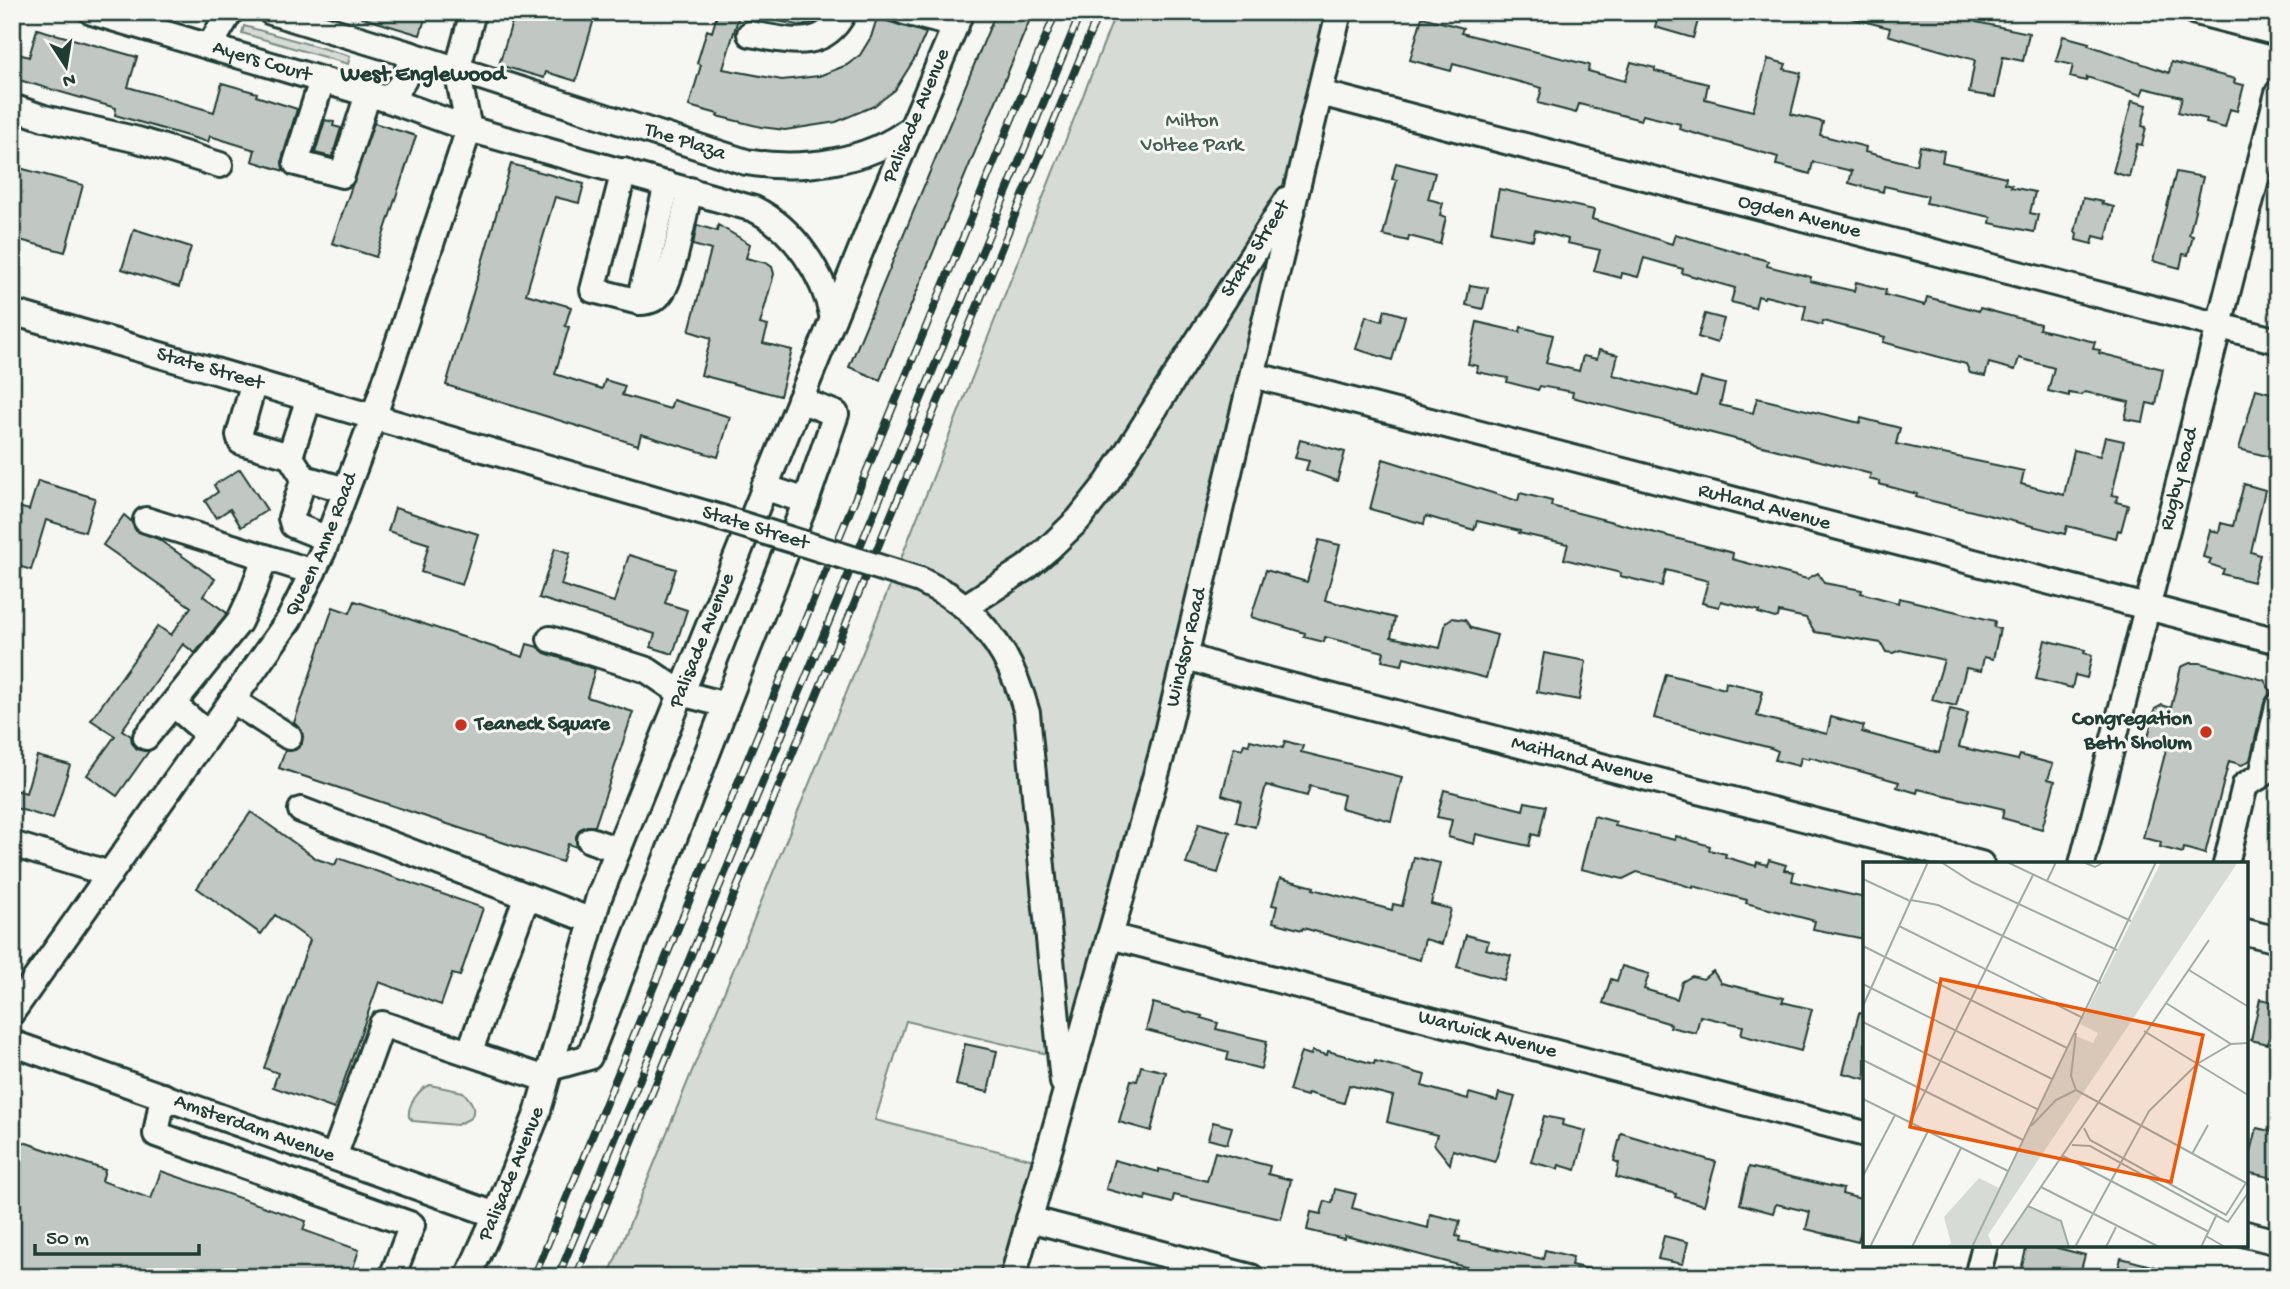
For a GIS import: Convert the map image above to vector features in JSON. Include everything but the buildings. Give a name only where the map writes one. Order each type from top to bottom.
[{"type":"street","name":"Ayers Court","points":[[92,12],[377,97],[469,129]]},
{"type":"street","points":[[209,47],[230,12]]},
{"type":"street","points":[[271,12],[457,71]]},
{"type":"street","points":[[469,129],[457,71],[473,12]]},
{"type":"street","points":[[750,34],[787,40],[816,39],[833,29],[844,12]]},
{"type":"street","points":[[905,12],[958,19]]},
{"type":"street","name":"Windsor Road","points":[[1013,1277],[1161,757],[1339,12]]},
{"type":"street","points":[[2196,12],[2278,33]]},
{"type":"street","name":"Palisade Avenue","points":[[468,1277],[537,1114],[599,897],[833,318],[958,19]]},
{"type":"street","points":[[322,80],[296,163],[342,175],[377,97],[403,82],[409,54]]},
{"type":"street","name":"The Plaza","points":[[457,71],[746,162],[775,167],[832,162],[854,156],[898,139],[912,128]]},
{"type":"street","name":"Ogden Avenue","points":[[1320,93],[2278,341]]},
{"type":"street","name":"Rugby Road","points":[[2083,862],[2278,93]]},
{"type":"street","points":[[12,107],[220,165]]},
{"type":"street","name":"The Plaza","points":[[469,129],[754,209],[775,221],[793,240],[818,276],[828,296],[833,318]]},
{"type":"street","name":"Queen Anne Road","points":[[12,1012],[289,620],[328,539],[374,416],[469,129]]},
{"type":"street","points":[[624,171],[593,290],[639,302],[678,187]]},
{"type":"street","name":"State Street","points":[[12,312],[721,518],[920,580],[965,607],[1027,567],[1048,549],[1078,520],[1108,482],[1300,181]]},
{"type":"street","name":"Rutland Avenue","points":[[1253,375],[2278,641]]},
{"type":"street","points":[[254,382],[239,435],[241,442],[290,456],[304,478],[346,490]]},
{"type":"street","points":[[290,456],[309,398]]},
{"type":"street","points":[[334,1157],[382,1024],[469,1053],[548,1074],[589,1057],[806,501],[836,414],[800,400]]},
{"type":"street","points":[[304,478],[291,518],[293,525],[328,539]]},
{"type":"street","points":[[764,487],[806,501]]},
{"type":"street","points":[[146,520],[313,572]]},
{"type":"street","points":[[146,737],[239,622],[265,557]]},
{"type":"street","points":[[965,607],[988,630],[1006,655],[1019,683],[1027,713],[1064,1097]]},
{"type":"street","points":[[550,639],[647,670],[681,693],[726,705]]},
{"type":"street","name":"Maitland Avenue","points":[[1185,656],[1224,670],[1973,862]]},
{"type":"street","points":[[232,699],[289,737]]},
{"type":"street","points":[[173,704],[208,734]]},
{"type":"street","points":[[2226,862],[2245,785],[2262,775],[2278,706]]},
{"type":"street","points":[[301,810],[592,921]]},
{"type":"street","points":[[590,840],[618,850]]},
{"type":"street","points":[[12,844],[110,873]]},
{"type":"street","points":[[469,1053],[527,896]]},
{"type":"street","points":[[2248,932],[2278,940]]},
{"type":"street","name":"Warwick Avenue","points":[[1110,936],[1863,1133]]},
{"type":"street","name":"Amsterdam Avenue","points":[[12,1043],[496,1215]]},
{"type":"street","points":[[163,1096],[156,1134],[412,1225],[392,1277]]},
{"type":"street","points":[[234,1162],[246,1126]]},
{"type":"street","points":[[1030,1219],[1251,1277]]},
{"type":"street","points":[[2248,1234],[2278,1242]]},
{"type":"street","points":[[1977,1277],[1984,1247]]},
{"type":"green space","name":"Milton Voltee Park","points":[[1116,12],[1339,12],[1064,1097],[1060,1057],[906,1021],[875,1120],[1046,1163],[1013,1277],[608,1277],[896,571]]},
{"type":"green space","points":[[244,26],[350,56],[348,64],[242,33]]},
{"type":"green space","points":[[430,1085],[463,1092],[473,1107],[471,1118],[457,1125],[413,1121],[409,1117],[412,1103],[422,1090]]},
{"type":"railway","points":[[534,1277],[1056,12]]},
{"type":"railway","points":[[558,1277],[1081,12]]},
{"type":"railway","points":[[576,1277],[1099,12]]},
{"type":"place","name":"Teaneck Square","points":[[461,725]]},
{"type":"place","name":"Congregation Beth Sholum","points":[[2206,732]]},
{"type":"district","name":"West Englewood","points":[[423,75]]}]
